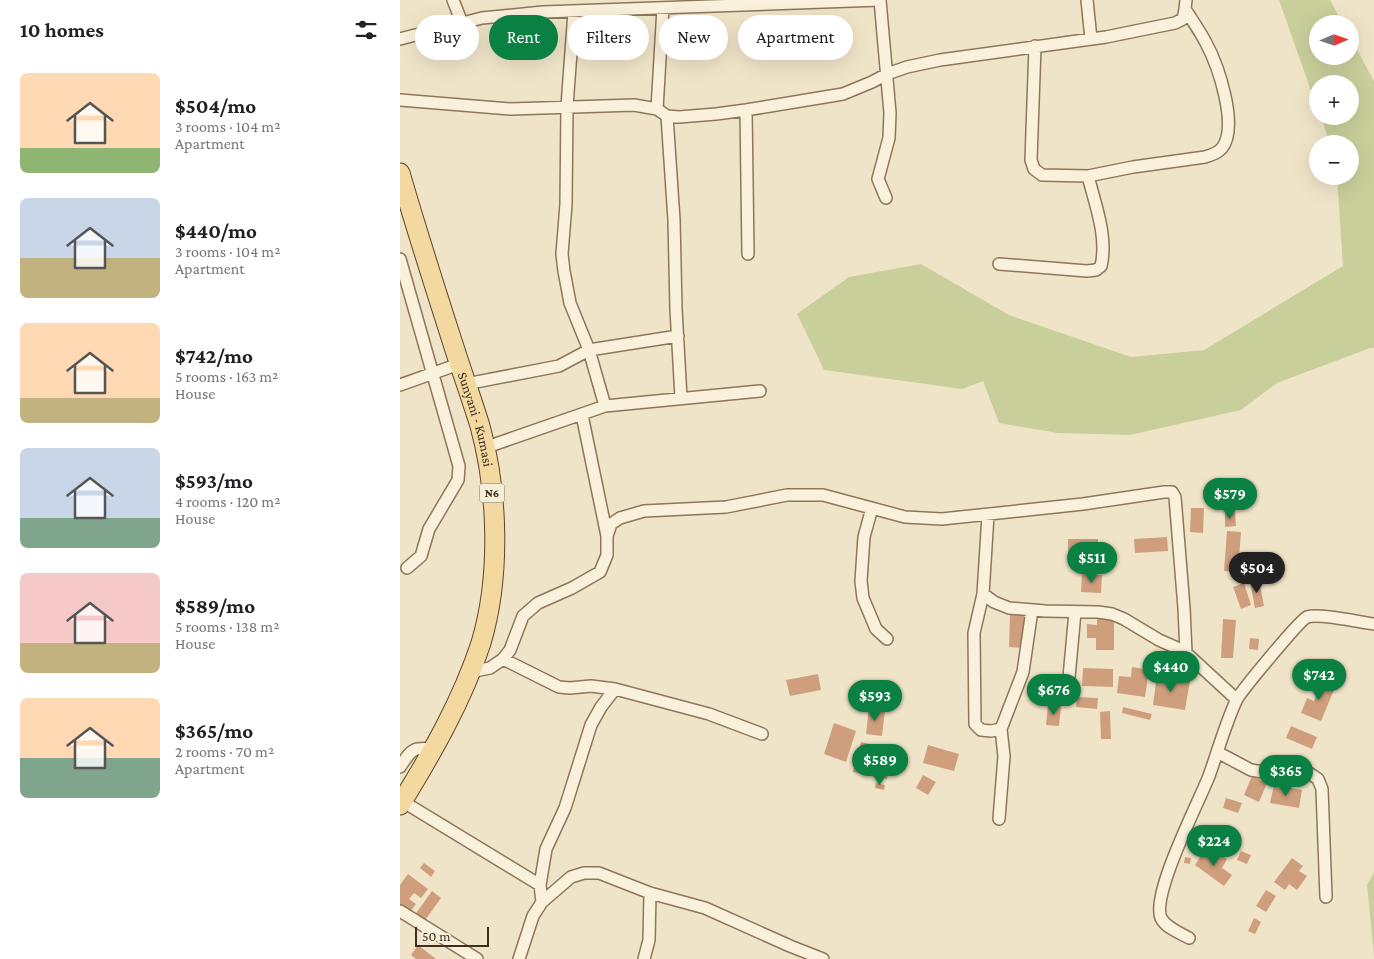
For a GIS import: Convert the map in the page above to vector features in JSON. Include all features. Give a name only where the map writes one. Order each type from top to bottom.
[{"type":"main road","name":"Sunyani - Kumasi","points":[[400,173],[404,202],[480,427],[491,480],[495,535],[492,593],[481,641],[457,703],[434,749],[401,803]]},
{"type":"street","points":[[453,0],[459,15]]},
{"type":"street","points":[[543,0],[543,12]]},
{"type":"street","points":[[479,19],[543,12],[880,0],[890,113],[889,138],[878,179],[886,198]]},
{"type":"street","points":[[1087,0],[1091,39]]},
{"type":"street","points":[[400,100],[512,109],[634,105],[679,117],[746,110],[843,94],[887,74],[907,67],[940,60],[1148,30],[1175,23],[1182,19],[1186,5]]},
{"type":"street","points":[[1035,46],[1031,160],[1034,169],[1042,175],[1088,176],[1133,167],[1205,157],[1216,154],[1223,147],[1227,137],[1227,105],[1214,59],[1186,5]]},
{"type":"street","points":[[663,8],[662,113],[674,220],[681,398]]},
{"type":"street","points":[[574,12],[567,106],[566,204],[562,254],[570,303],[589,350],[605,406]]},
{"type":"street","points":[[400,39],[415,35]]},
{"type":"street","points":[[746,110],[748,254]]},
{"type":"street","points":[[999,264],[1087,270],[1096,270],[1101,266],[1103,247],[1099,219],[1088,176]]},
{"type":"street","points":[[400,259],[404,282],[433,373],[459,466],[458,480],[430,530],[421,556],[407,568]]},
{"type":"street","points":[[466,384],[559,366],[589,350],[678,336]]},
{"type":"street","points":[[400,385],[459,364]]},
{"type":"street","points":[[484,448],[605,406],[760,391]]},
{"type":"street","points":[[470,672],[490,668],[504,660],[510,650],[523,616],[538,603],[572,588],[600,572],[607,555],[607,536],[582,415]]},
{"type":"street","points":[[607,536],[612,524],[620,518],[644,511],[726,507],[786,495],[823,494],[904,517],[942,520],[1172,492],[1175,497],[1186,653]]},
{"type":"street","points":[[872,508],[864,537],[861,581],[863,598],[876,629],[887,639]]},
{"type":"street","points":[[988,515],[982,594],[974,633],[975,724],[981,730],[1001,729]]},
{"type":"street","points":[[982,594],[994,602],[1009,608],[1112,614],[1186,653],[1236,699]]},
{"type":"street","points":[[999,819],[1004,756],[1001,729],[1023,672],[1032,610]]},
{"type":"street","points":[[1067,699],[1075,612]]},
{"type":"street","points":[[1189,938],[1165,923],[1160,906],[1179,843],[1208,778],[1236,699],[1284,640],[1305,618],[1316,615],[1374,624]]},
{"type":"street","points":[[504,660],[559,687],[591,686],[615,689],[709,714],[762,734]]},
{"type":"street","points":[[542,902],[540,885],[546,850],[565,808],[591,725],[601,707],[615,689]]},
{"type":"street","points":[[400,767],[410,751],[414,749],[434,749]]},
{"type":"street","points":[[1217,752],[1251,770],[1309,773],[1318,779],[1322,789],[1326,897]]},
{"type":"street","points":[[401,803],[540,885]]},
{"type":"street","points":[[520,959],[533,916],[542,902],[571,877],[584,872],[598,873],[650,892],[705,908],[823,959]]},
{"type":"street","points":[[644,959],[649,940],[650,892]]},
{"type":"street","points":[[400,911],[477,959]]},
{"type":"green space","points":[[1279,0],[1330,0],[1338,15],[1309,15],[1309,65],[1359,65],[1359,54],[1374,81],[1374,348],[1277,383],[1241,410],[1130,435],[1058,433],[999,423],[983,381],[962,389],[824,370],[797,314],[849,277],[921,264],[1009,315],[1131,357],[1204,350],[1343,266],[1338,185],[1359,185],[1359,135],[1327,135],[1324,125],[1359,125],[1359,75],[1309,75],[1309,85]]},
{"type":"green space","points":[[1374,872],[1374,956],[1367,885]]},
{"type":"building","points":[[1191,508],[1204,508],[1203,533],[1190,532]]},
{"type":"building","points":[[1235,512],[1236,526],[1225,527],[1225,513]]},
{"type":"building","points":[[1227,531],[1241,532],[1238,572],[1224,571]]},
{"type":"building","points":[[1167,537],[1168,551],[1135,553],[1134,539]]},
{"type":"building","points":[[1068,539],[1098,539],[1098,554],[1068,554]]},
{"type":"building","points":[[1082,574],[1102,575],[1101,593],[1081,592]]},
{"type":"building","points":[[1259,580],[1264,606],[1255,608],[1250,582]]},
{"type":"building","points":[[1244,583],[1251,605],[1241,609],[1233,587]]},
{"type":"building","points":[[1010,614],[1024,614],[1023,648],[1009,647]]},
{"type":"building","points":[[1097,619],[1114,619],[1114,650],[1096,650],[1096,638],[1087,638],[1087,624],[1097,625]]},
{"type":"building","points":[[1223,619],[1236,620],[1233,658],[1221,658]]},
{"type":"building","points":[[1250,638],[1259,639],[1258,650],[1249,649]]},
{"type":"building","points":[[1132,667],[1149,670],[1145,697],[1117,693],[1119,676],[1131,677]]},
{"type":"building","points":[[1083,668],[1113,669],[1113,687],[1082,686]]},
{"type":"building","points":[[818,674],[821,690],[790,696],[786,680]]},
{"type":"building","points":[[1157,675],[1190,681],[1185,710],[1153,705]]},
{"type":"building","points":[[1322,680],[1336,685],[1321,721],[1301,713],[1307,698],[1314,701]]},
{"type":"building","points":[[1077,697],[1098,698],[1097,709],[1076,707]]},
{"type":"building","points":[[1048,705],[1061,706],[1059,726],[1046,725]]},
{"type":"building","points":[[869,707],[885,710],[882,736],[866,734]]},
{"type":"building","points":[[1123,707],[1152,714],[1150,720],[1122,713]]},
{"type":"building","points":[[1110,711],[1111,739],[1101,739],[1100,712]]},
{"type":"building","points":[[834,723],[856,731],[846,762],[824,754]]},
{"type":"building","points":[[1291,726],[1317,737],[1312,749],[1286,738]]},
{"type":"building","points":[[861,742],[890,749],[889,755],[859,749]]},
{"type":"building","points":[[928,745],[959,754],[954,771],[923,763]]},
{"type":"building","points":[[857,753],[891,760],[887,779],[853,772]]},
{"type":"building","points":[[923,775],[936,782],[928,795],[916,788]]},
{"type":"building","points":[[1252,776],[1267,783],[1259,802],[1244,795]]},
{"type":"building","points":[[876,783],[885,785],[884,790],[875,788]]},
{"type":"building","points":[[1274,785],[1302,790],[1299,808],[1270,803]]},
{"type":"building","points":[[1226,798],[1242,803],[1238,813],[1223,808]]},
{"type":"building","points":[[1213,849],[1227,859],[1222,868],[1232,875],[1224,886],[1195,865],[1202,854],[1207,857]]},
{"type":"building","points":[[1241,851],[1251,855],[1247,864],[1237,860]]},
{"type":"building","points":[[1185,857],[1191,858],[1190,864],[1184,863]]},
{"type":"building","points":[[1292,858],[1303,866],[1299,871],[1307,876],[1297,890],[1289,884],[1285,890],[1274,882]]},
{"type":"building","points":[[424,863],[435,871],[431,877],[420,868]]},
{"type":"building","points":[[408,874],[428,889],[421,898],[414,893],[409,899],[416,904],[408,915],[400,908],[400,885]]},
{"type":"building","points":[[1266,890],[1276,896],[1266,912],[1256,906]]},
{"type":"building","points":[[432,891],[441,898],[423,923],[414,916]]},
{"type":"building","points":[[1254,918],[1261,922],[1255,934],[1248,931]]},
{"type":"building","points":[[418,945],[436,959],[416,959],[411,955]]}]
